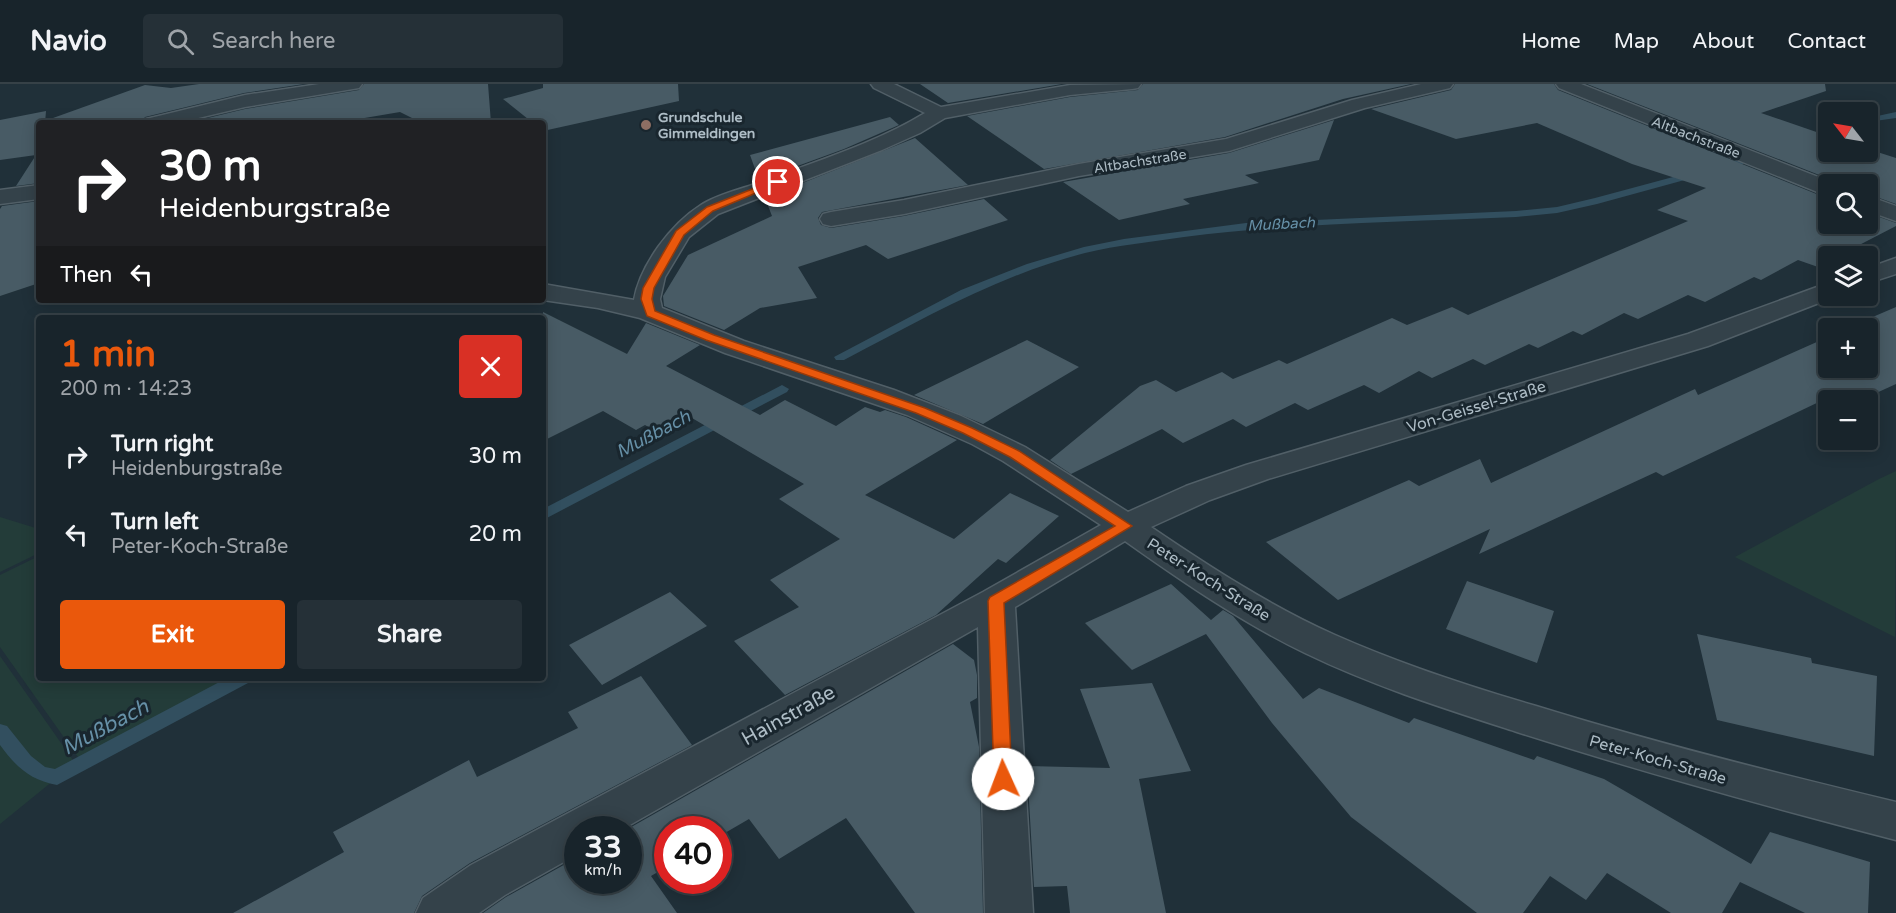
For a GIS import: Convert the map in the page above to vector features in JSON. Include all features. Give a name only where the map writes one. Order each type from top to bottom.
[{"type":"street","points":[[166,120],[245,101],[353,84]]},
{"type":"street","points":[[880,84],[939,113]]},
{"type":"street","points":[[650,313],[647,299],[653,278],[680,233],[699,216],[742,196],[899,136],[939,113],[1070,90],[1131,84]]},
{"type":"street","name":"Altbachstraße","points":[[831,219],[904,207],[1079,170],[1229,145],[1359,104],[1444,84]]},
{"type":"street","name":"Altbachstraße","points":[[1565,84],[1818,184]]},
{"type":"street","points":[[0,197],[36,192]]},
{"type":"street","points":[[1878,207],[1896,214]]},
{"type":"street","points":[[1878,272],[1896,265]]},
{"type":"street","name":"Peter-Koch-Straße","points":[[546,292],[650,313],[710,338],[920,410],[968,430],[1014,454],[1250,605],[1317,643],[1370,665],[1601,743],[1715,776],[1896,821]]},
{"type":"street","name":"Von-Geissel-Straße","points":[[996,601],[1125,526],[1198,493],[1257,472],[1698,340],[1818,294]]},
{"type":"street","points":[[996,601],[1009,913]]},
{"type":"street","name":"Hainstraße","points":[[604,816],[996,601]]},
{"type":"street","name":"Hainstraße","points":[[440,913],[488,880],[564,838]]},
{"type":"green space","points":[[1896,471],[1895,637],[1735,557],[1879,479]]},
{"type":"green space","points":[[0,517],[36,528],[36,554],[0,572]]},
{"type":"green space","points":[[36,557],[36,681],[225,681],[80,760],[0,647],[0,575]]},
{"type":"green space","points":[[0,656],[75,763],[0,824]]},
{"type":"building","points":[[199,84],[304,84],[244,93],[145,117],[143,120],[53,120],[53,118],[145,85],[171,88]]},
{"type":"building","points":[[364,84],[488,84],[491,120],[416,120],[400,112],[353,120],[199,120],[245,109],[359,90]]},
{"type":"building","points":[[543,84],[678,84],[679,101],[546,130],[546,120],[529,120],[503,99],[543,88]]},
{"type":"building","points":[[920,84],[1062,84],[948,103]]},
{"type":"building","points":[[1143,84],[1411,84],[1343,99],[1225,137],[1044,169],[967,116],[1070,97],[1138,90]]},
{"type":"building","points":[[1455,84],[1554,84],[1558,90],[1818,195],[1818,234],[1878,234],[1878,217],[1896,223],[1896,226],[1857,246],[1818,246],[1818,267],[1798,260],[1761,280],[1754,277],[1705,302],[1688,295],[1638,319],[1624,313],[1582,335],[1573,331],[1538,348],[1529,344],[1485,365],[1473,359],[1432,378],[1419,371],[1379,393],[1364,385],[1308,410],[1295,403],[1246,427],[1233,419],[1183,443],[1162,429],[1071,474],[1050,460],[1140,386],[1156,380],[1176,392],[1222,372],[1233,379],[1279,360],[1287,364],[1392,318],[1407,325],[1452,307],[1468,315],[1688,221],[1657,210],[1706,188],[1632,164],[1537,123],[1456,139],[1371,109],[1451,90]]},
{"type":"building","points":[[1587,84],[1825,84],[1826,91],[1761,113],[1818,133],[1818,162],[1878,162],[1878,152],[1896,158],[1896,204],[1878,198],[1878,174],[1818,175]]},
{"type":"building","points":[[46,111],[45,120],[36,120],[36,155],[0,160],[0,120]]},
{"type":"building","points":[[890,117],[899,125],[844,149],[759,180],[750,155]]},
{"type":"building","points":[[1334,120],[1319,160],[1245,175],[1259,183],[1183,199],[1190,204],[1119,220],[1063,182],[1229,153]]},
{"type":"building","points":[[915,138],[968,185],[822,212],[818,218],[821,225],[831,228],[904,216],[984,199],[1008,220],[888,259],[866,245],[798,267],[817,298],[760,308],[724,330],[664,306],[663,296],[688,255],[772,216],[765,198]]},
{"type":"building","points":[[36,155],[36,183],[16,186]]},
{"type":"building","points":[[36,201],[36,284],[0,296],[0,209],[2,206]]},
{"type":"building","points":[[1896,307],[1896,384],[1878,392],[1878,390],[1818,390],[1818,402],[1663,476],[1656,472],[1479,554],[1490,529],[1338,600],[1266,542],[1409,480],[1419,486],[1480,459],[1491,483],[1695,389],[1698,395],[1818,341],[1818,378],[1878,378],[1878,318],[1870,318]]},
{"type":"building","points":[[543,312],[627,354],[646,323],[700,345],[666,366],[760,415],[785,400],[836,426],[865,407],[880,412],[885,410],[906,417],[957,440],[865,495],[954,539],[1010,493],[1059,516],[1006,563],[998,559],[936,615],[785,695],[734,641],[799,607],[770,580],[840,539],[779,499],[804,484],[692,418],[662,435],[645,425],[636,430],[603,411],[546,440],[546,315],[543,315]]},
{"type":"building","points":[[1027,340],[1079,367],[983,424],[914,395]]},
{"type":"building","points":[[1467,581],[1554,611],[1537,663],[1446,629]]},
{"type":"building","points":[[1171,584],[1211,620],[1223,610],[1233,616],[1303,699],[1319,688],[1409,723],[1414,718],[1534,760],[1537,756],[1604,779],[1751,864],[1770,832],[1870,862],[1868,913],[1805,913],[1740,882],[1722,913],[1671,913],[1607,873],[1586,900],[1550,876],[1523,913],[1477,913],[1351,817],[1272,723],[1206,634],[1132,670],[1085,623]]},
{"type":"building","points":[[670,592],[707,626],[602,685],[569,645]]},
{"type":"building","points":[[1697,634],[1811,658],[1812,663],[1877,676],[1874,756],[1717,720]]},
{"type":"building","points":[[953,644],[974,660],[977,675],[977,698],[970,702],[979,747],[983,913],[915,913],[846,818],[779,859],[749,819],[732,829],[732,816],[654,816],[654,874],[651,876],[654,880],[654,894],[664,894],[677,913],[483,913],[506,897],[564,865],[564,894],[642,894],[642,821]]},
{"type":"building","points":[[641,676],[692,745],[470,863],[422,896],[414,913],[233,913],[344,852],[333,832],[469,760],[477,777],[578,728],[568,712]]},
{"type":"building","points":[[1152,683],[1191,771],[1139,779],[1166,913],[1070,913],[1067,886],[1034,887],[1027,766],[1110,768],[1080,689]]},
{"type":"waterway","name":"Mußbach","points":[[1878,118],[1896,115]]},
{"type":"waterway","name":"Mußbach","points":[[1805,141],[1818,136]]},
{"type":"waterway","name":"Mußbach","points":[[840,357],[965,292],[1031,266],[1084,250],[1124,242],[1246,226],[1516,214],[1557,210],[1740,162]]},
{"type":"waterway","name":"Mußbach","points":[[546,513],[782,389]]},
{"type":"waterway","name":"Mußbach","points":[[0,731],[24,762],[38,772],[57,777],[236,681]]},
{"type":"place","name":"Grundschule Gimmeldingen","points":[[646,125]]},
{"type":"route","points":[[778,182],[710,209],[680,233],[648,288],[647,299],[650,313],[710,338],[920,410],[968,430],[1014,454],[1125,526],[996,601],[1003,779]]}]
